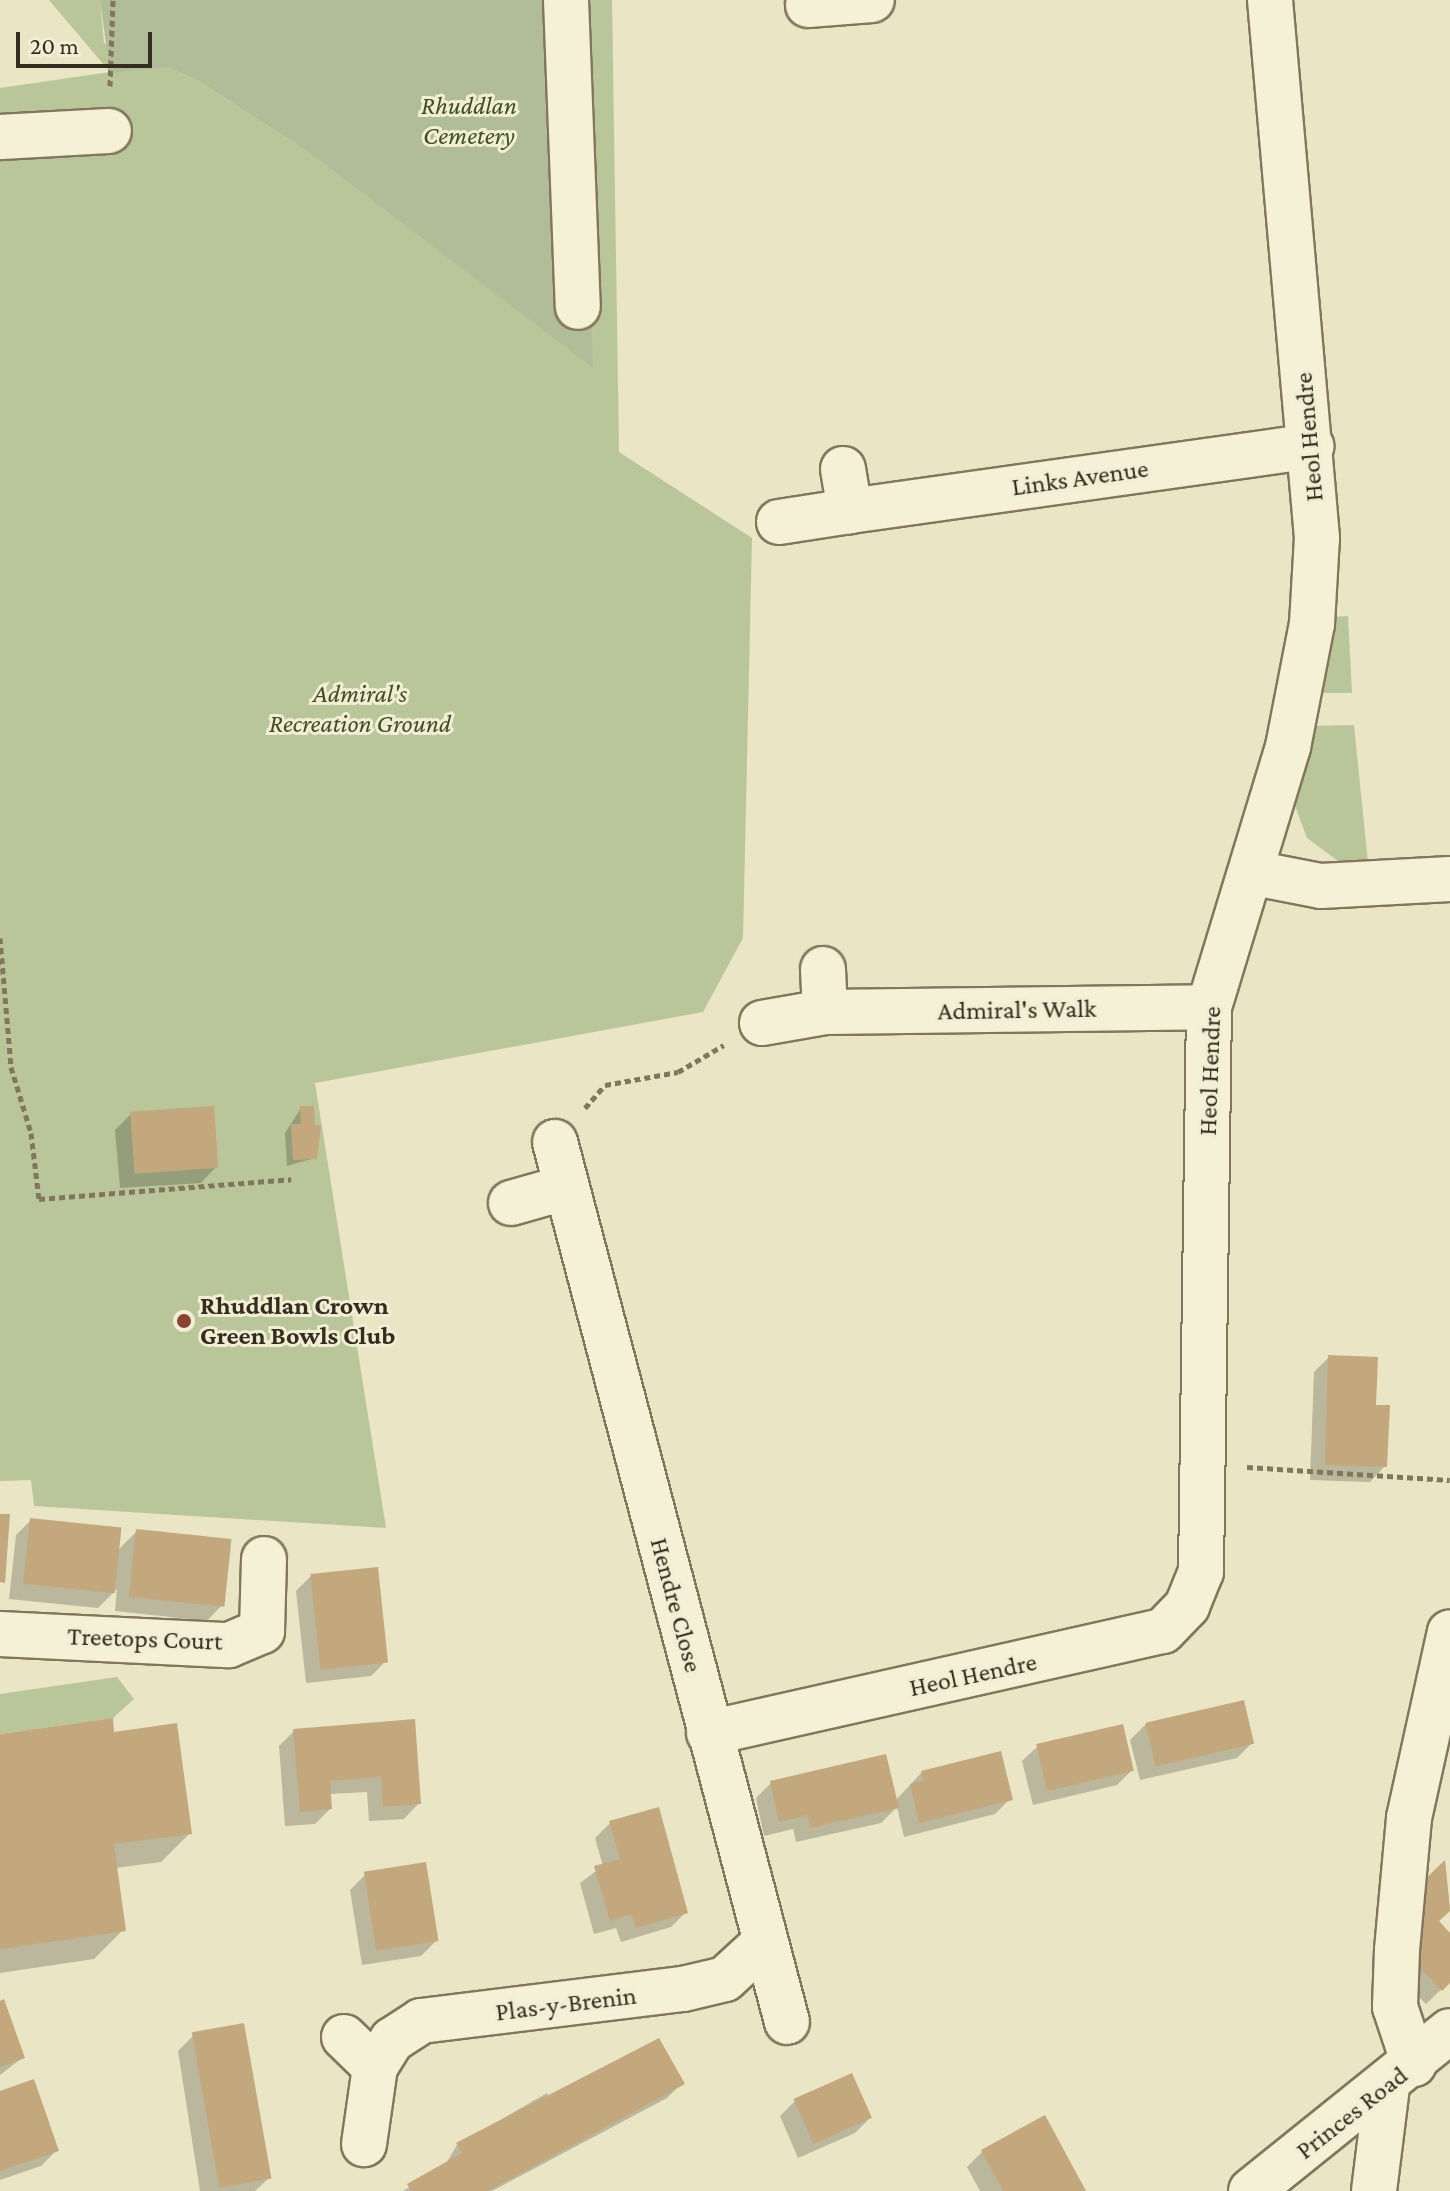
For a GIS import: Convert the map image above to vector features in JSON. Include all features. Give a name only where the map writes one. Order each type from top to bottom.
[{"type":"street","points":[[566,0],[578,307]]},
{"type":"street","points":[[797,4],[872,0]]},
{"type":"street","name":"Heol Hendre","points":[[709,1733],[1163,1631],[1187,1606],[1201,1572],[1209,1007],[1254,873],[1312,624],[1311,446],[1270,0]]},
{"type":"street","points":[[0,137],[109,131]]},
{"type":"street","name":"Links Avenue","points":[[779,522],[846,490],[1311,446]]},
{"type":"street","points":[[1254,873],[1321,886],[1450,879]]},
{"type":"street","points":[[823,969],[825,1012]]},
{"type":"street","name":"Admiral's Walk","points":[[762,1023],[825,1012],[1209,1007]]},
{"type":"street","name":"Hendre Close","points":[[555,1142],[762,1945],[787,2022]]},
{"type":"street","points":[[511,1203],[567,1187]]},
{"type":"street","name":"Treetops Court","points":[[0,1634],[229,1645],[262,1631],[264,1559]]},
{"type":"street","points":[[1374,2191],[1401,2075],[1395,2007],[1409,1818],[1450,1632]]},
{"type":"street","name":"Plas-y-Brenin","points":[[364,2144],[375,2067],[392,2040],[421,2021],[683,1989],[725,1979],[762,1945]]},
{"type":"street","name":"Princes Road","points":[[1251,2191],[1300,2177],[1401,2075],[1450,2031]]},
{"type":"street","points":[[344,2037],[375,2067]]},
{"type":"path","points":[[109,131],[113,0]]},
{"type":"path","points":[[0,938],[11,1067],[31,1133],[39,1199],[291,1179]]},
{"type":"path","points":[[555,1142],[605,1085],[678,1072],[762,1023]]},
{"type":"path","points":[[1204,1464],[1450,1480]]},
{"type":"green space","name":"Admiral's Recreation Ground","points":[[49,0],[100,0],[104,43],[145,68],[167,67],[199,81],[308,152],[593,367],[590,0],[612,0],[619,452],[752,538],[743,938],[703,1012],[315,1083],[386,1528],[34,1506],[31,1480],[0,1481],[0,88],[110,72]]},
{"type":"green space","name":"Rhuddlan Cemetery","points":[[100,0],[590,0],[593,368],[308,152],[199,81],[167,67],[110,73]]},
{"type":"green space","points":[[1348,616],[1352,693],[1317,693],[1331,617]]},
{"type":"green space","points":[[1354,725],[1368,863],[1342,864],[1307,838],[1294,803],[1307,726]]},
{"type":"green space","points":[[117,1677],[134,1699],[113,1718],[0,1734],[0,1694]]},
{"type":"building","points":[[214,1106],[218,1168],[135,1174],[130,1112]]},
{"type":"building","points":[[300,1106],[314,1106],[315,1125],[321,1125],[317,1159],[293,1160],[291,1124],[301,1124]]},
{"type":"building","points":[[1328,1355],[1378,1357],[1376,1405],[1390,1405],[1387,1467],[1325,1465]]},
{"type":"building","points":[[0,1514],[10,1514],[5,1583],[0,1582]]},
{"type":"building","points":[[30,1518],[121,1528],[115,1593],[23,1584]]},
{"type":"building","points":[[136,1529],[231,1539],[224,1607],[129,1597]]},
{"type":"building","points":[[378,1567],[388,1662],[320,1670],[310,1574]]},
{"type":"building","points":[[1244,1700],[1254,1744],[1156,1767],[1146,1723]]},
{"type":"building","points":[[113,1718],[114,1732],[177,1723],[192,1834],[114,1844],[126,1931],[0,1949],[0,1734]]},
{"type":"building","points":[[415,1719],[421,1804],[383,1807],[381,1777],[330,1781],[332,1809],[300,1812],[293,1729]]},
{"type":"building","points":[[1123,1724],[1134,1771],[1047,1791],[1036,1744]]},
{"type":"building","points":[[1001,1751],[1013,1800],[919,1823],[910,1784],[924,1780],[921,1771]]},
{"type":"building","points":[[886,1754],[899,1808],[810,1828],[808,1815],[779,1822],[770,1781]]},
{"type":"building","points":[[659,1807],[688,1913],[636,1928],[631,1914],[610,1921],[594,1866],[620,1859],[609,1821]]},
{"type":"building","points":[[1445,1860],[1450,1911],[1439,1921],[1450,1933],[1450,1983],[1442,1991],[1410,1957],[1423,1881]]},
{"type":"building","points":[[426,1862],[439,1941],[376,1951],[364,1872]]},
{"type":"building","points":[[4,1999],[25,2058],[0,2067],[0,2001]]},
{"type":"building","points":[[244,2023],[271,2179],[219,2188],[192,2032]]},
{"type":"building","points":[[659,2038],[685,2084],[488,2191],[411,2191],[407,2184],[462,2153],[456,2143]]},
{"type":"building","points":[[852,2073],[872,2118],[813,2144],[794,2099]]},
{"type":"building","points":[[34,2079],[59,2151],[0,2171],[0,2091]]},
{"type":"building","points":[[1045,2115],[1086,2191],[1003,2191],[981,2150]]},
{"type":"place","name":"Rhuddlan Crown Green Bowls Club","points":[[184,1321]]}]
